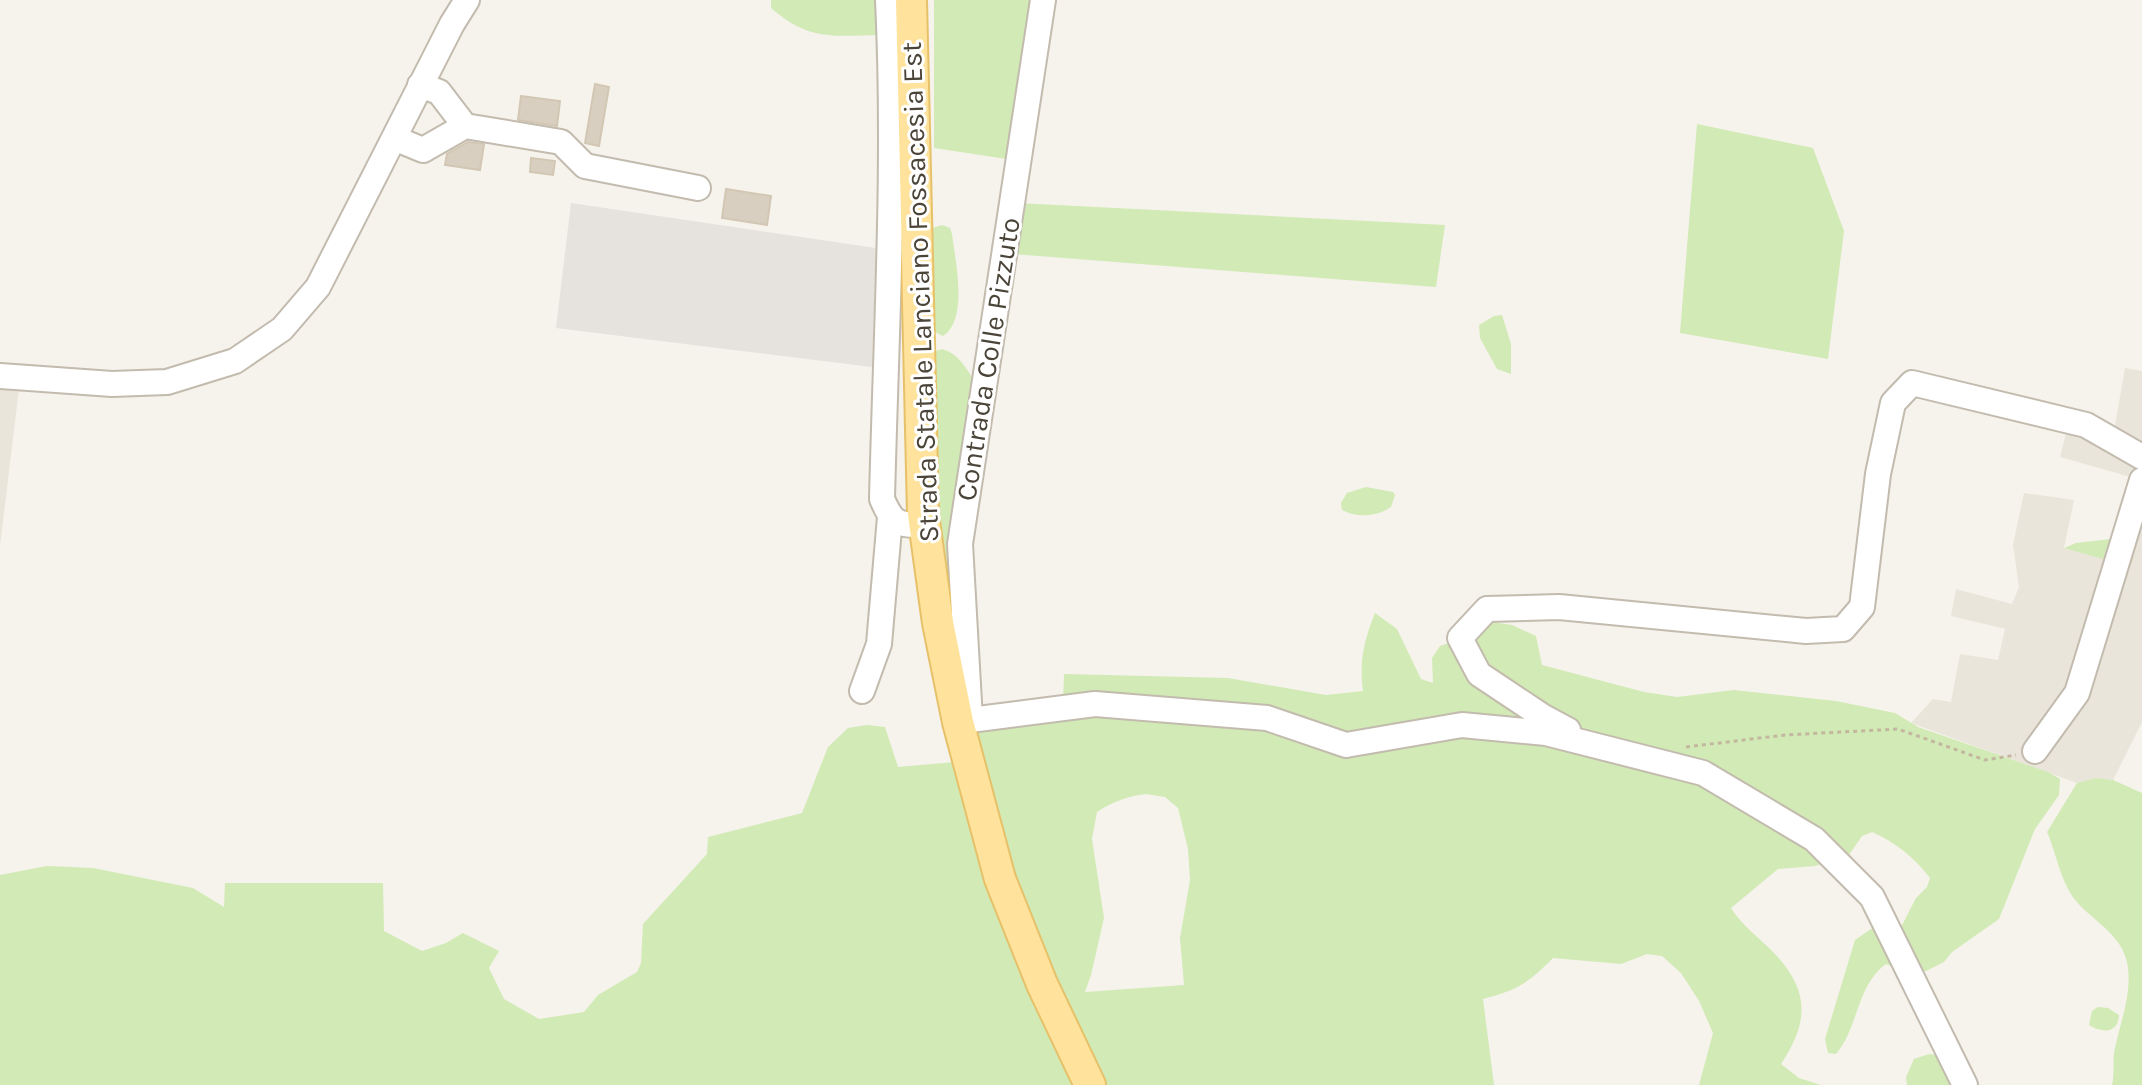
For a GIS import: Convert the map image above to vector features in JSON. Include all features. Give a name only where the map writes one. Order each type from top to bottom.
[{"type":"main road","name":"Strada Statale Lanciano Fossacesia Est","points":[[911,0],[924,525],[938,623],[964,721],[978,803],[1000,879],[1042,984],[1090,1085]]},
{"type":"street","points":[[0,376],[112,384],[167,382],[235,361],[282,329],[318,287],[420,85],[467,0]]},
{"type":"street","points":[[862,691],[879,644],[890,517],[882,499],[888,215],[888,0]]},
{"type":"street","name":"Contrada Colle Pizzuto","points":[[964,721],[960,544],[1043,0]]},
{"type":"street","points":[[420,85],[439,92],[465,126]]},
{"type":"street","points":[[394,138],[423,150],[465,126],[561,142],[585,166],[698,188]]},
{"type":"street","points":[[1598,746],[1542,716],[1479,674],[1460,638],[1487,609],[1559,607],[1806,631],[1843,629],[1862,607],[1878,474],[1893,403],[1912,383],[2086,425],[2142,457]]},
{"type":"street","points":[[2035,751],[2077,693],[2142,480]]},
{"type":"street","points":[[890,517],[901,525],[924,525]]},
{"type":"street","points":[[964,721],[1095,704],[1267,718],[1346,745],[1462,725],[1546,733],[1703,773],[1814,839],[1872,897],[1965,1085]]},
{"type":"path","points":[[1675,748],[1785,735],[1898,729],[1985,760],[2035,751]]},
{"type":"shaded area","points":[[571,203],[876,248],[872,367],[556,328]]},
{"type":"shaded area","points":[[2125,368],[2142,371],[2142,722],[2113,780],[2096,778],[2077,783],[1911,723],[1933,699],[1951,702],[1960,654],[1998,660],[2005,629],[1951,616],[1956,589],[2012,604],[2019,587],[2013,545],[2024,493],[2074,500],[2064,548],[2103,558],[2134,478],[2060,457],[2069,421],[2114,431]]},
{"type":"shaded area","points":[[0,388],[19,389],[0,546]]},
{"type":"green space","points":[[771,0],[880,0],[880,35],[834,36],[810,31],[771,8]]},
{"type":"green space","points":[[934,0],[1039,0],[1013,160],[934,148]]},
{"type":"green space","points":[[1697,124],[1813,148],[1844,231],[1828,359],[1680,333]]},
{"type":"green space","points":[[1018,203],[1445,225],[1436,287],[1012,254]]},
{"type":"green space","points":[[942,225],[950,228],[952,234],[958,288],[956,317],[943,336],[931,330],[930,238],[933,228]]},
{"type":"green space","points":[[1502,315],[1511,344],[1511,374],[1497,369],[1480,338],[1479,325]]},
{"type":"green space","points":[[942,349],[957,358],[975,382],[963,655],[937,568],[931,365],[936,351]]},
{"type":"green space","points":[[1366,487],[1393,492],[1391,507],[1366,515],[1342,510],[1341,503],[1347,493]]},
{"type":"green space","points":[[2111,539],[2103,559],[2064,548],[2076,543]]},
{"type":"green space","points":[[1375,613],[1397,629],[1421,679],[1433,683],[1432,658],[1440,646],[1464,638],[1492,622],[1512,625],[1536,636],[1542,665],[1644,692],[1677,697],[1734,690],[1836,701],[1895,713],[1918,727],[2048,772],[2060,779],[2059,795],[2035,829],[1999,919],[1952,952],[1944,962],[1926,971],[1903,971],[1886,964],[1869,984],[1844,1043],[1836,1054],[1828,1053],[1825,1039],[1855,940],[1871,929],[1899,931],[1930,878],[1904,851],[1872,832],[1862,836],[1849,855],[1815,866],[1778,869],[1731,908],[1786,967],[1799,994],[1801,1020],[1781,1064],[1799,1078],[1821,1085],[1699,1085],[1713,1033],[1699,1001],[1681,973],[1662,956],[1647,954],[1621,964],[1553,958],[1522,984],[1483,999],[1494,1085],[1105,1085],[1047,965],[1019,895],[974,733],[1063,701],[1064,674],[1228,678],[1326,695],[1363,691],[1362,661]],"holes":[[[1146,794],[1165,797],[1178,808],[1188,849],[1190,880],[1180,938],[1184,985],[1085,992],[1104,918],[1092,839],[1097,812],[1133,796]]]},
{"type":"green space","points":[[867,725],[885,727],[898,767],[955,762],[1078,1085],[0,1085],[0,875],[47,866],[93,868],[193,888],[224,907],[225,883],[383,883],[384,931],[422,951],[463,933],[499,951],[489,968],[504,999],[539,1019],[584,1012],[598,995],[637,972],[641,963],[643,924],[707,854],[708,837],[802,813],[828,747],[848,728]]},
{"type":"green space","points":[[2096,778],[2113,780],[2142,793],[2142,1085],[2112,1085],[2114,1053],[2128,984],[2124,952],[2113,936],[2076,901],[2062,876],[2047,832],[2077,783]]},
{"type":"green space","points":[[2098,1007],[2108,1008],[2119,1015],[2116,1026],[2104,1030],[2089,1025],[2092,1011]]},
{"type":"green space","points":[[1937,1055],[1954,1085],[1907,1085],[1906,1077],[1914,1059]]},
{"type":"building","points":[[595,84],[609,87],[599,146],[585,143]]},
{"type":"building","points":[[521,96],[560,101],[557,126],[518,120]]},
{"type":"building","points":[[468,142],[484,144],[480,170],[445,165],[447,154]]},
{"type":"building","points":[[531,158],[555,161],[553,175],[530,172]]},
{"type":"building","points":[[726,189],[771,196],[767,225],[722,218]]}]
